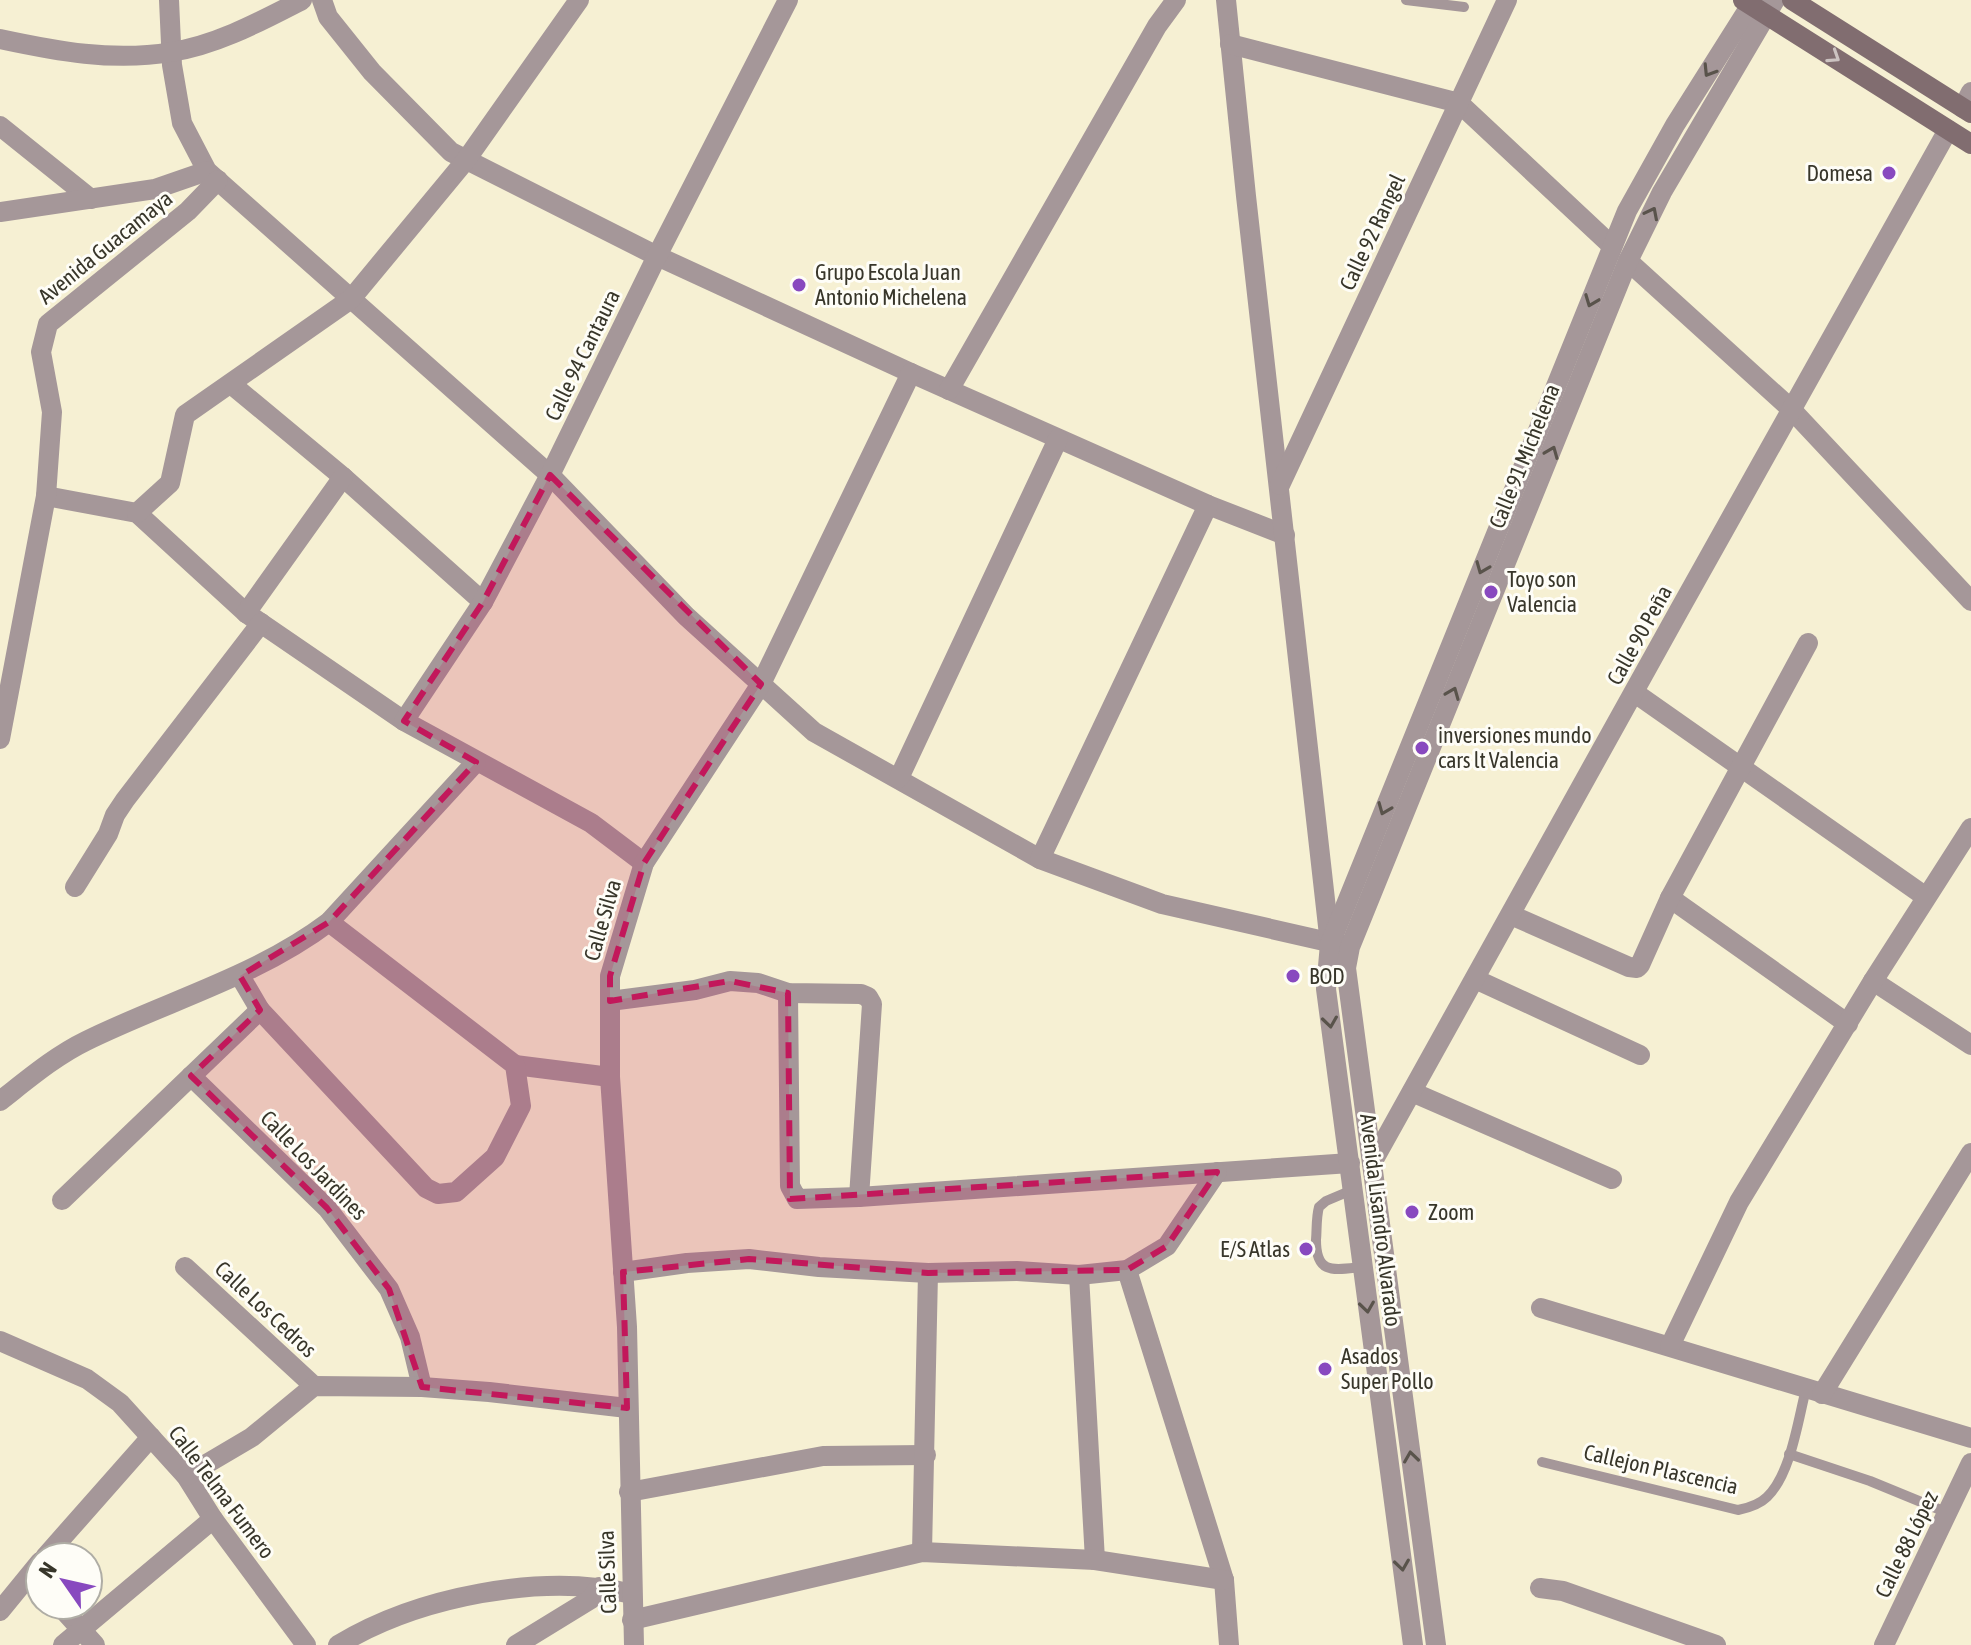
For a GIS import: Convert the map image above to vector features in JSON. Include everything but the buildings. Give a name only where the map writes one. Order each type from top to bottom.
[{"type":"main road","points":[[1792,0],[1968,104]]},
{"type":"main road","points":[[1758,4],[1971,144]]},
{"type":"street","points":[[169,0],[171,52],[182,123],[212,176],[550,475],[686,616],[814,732],[1040,859],[1162,904],[1340,946],[1315,833],[1226,0]]},
{"type":"street","points":[[0,39],[86,55],[171,52],[218,39],[302,0]]},
{"type":"street","points":[[322,0],[328,17],[372,72],[451,152],[657,256],[911,373],[1208,505],[1285,535]]},
{"type":"street","name":"Calle 94 Cantaura","points":[[404,721],[483,602],[788,0]]},
{"type":"street","points":[[949,390],[1157,26],[1176,0]]},
{"type":"street","name":"Calle 92 Rangel","points":[[1280,485],[1507,0]]},
{"type":"street","points":[[137,513],[170,483],[185,415],[351,299],[466,160],[569,4]]},
{"type":"street","name":"Calle 91 Michelena","points":[[1340,946],[1620,254],[1662,192],[1758,4]]},
{"type":"street","points":[[1230,44],[1459,103],[1790,408],[1971,601]]},
{"type":"street","points":[[0,126],[91,199]]},
{"type":"street","name":"Calle 90 Peña","points":[[1372,1163],[1635,693],[1790,408],[1948,130]]},
{"type":"street","points":[[0,212],[155,189],[212,176]]},
{"type":"street","name":"Avenida Guacamaya","points":[[0,739],[9,631],[46,496],[52,412],[41,352],[48,324],[188,211],[212,176]]},
{"type":"street","name":"Calle Silva","points":[[634,1645],[627,1327],[610,1077],[610,976],[644,863],[761,684],[911,373]]},
{"type":"street","points":[[231,384],[343,477],[483,602]]},
{"type":"street","points":[[899,778],[1058,439]]},
{"type":"street","points":[[75,887],[108,834],[115,815],[253,618],[343,477]]},
{"type":"street","points":[[46,496],[137,513],[253,618],[404,721],[591,823],[644,863]]},
{"type":"street","points":[[1040,859],[1208,505]]},
{"type":"street","points":[[1511,915],[1637,968],[1670,898],[1808,643]]},
{"type":"street","points":[[1635,693],[1926,897]]},
{"type":"street","points":[[0,1101],[30,1077],[83,1043],[240,976],[304,941],[329,922],[476,762]]},
{"type":"street","points":[[1670,1346],[1739,1202],[1873,981],[1971,828]]},
{"type":"street","points":[[1670,898],[1848,1024]]},
{"type":"street","points":[[329,922],[515,1065],[610,1077]]},
{"type":"street","name":"Avenida Lisandro Alvarado","points":[[1340,946],[1326,989],[1413,1645]]},
{"type":"street","name":"Avenida Lisandro Alvarado","points":[[1340,946],[1346,968],[1436,1645]]},
{"type":"street","points":[[240,976],[260,1010],[426,1188],[438,1194],[456,1192],[495,1157],[521,1106],[515,1065]]},
{"type":"street","points":[[1475,979],[1640,1055]]},
{"type":"street","points":[[610,1001],[695,990],[730,981],[758,983],[788,993],[861,994],[868,997],[872,1004],[859,1197]]},
{"type":"street","points":[[1873,981],[1971,1045]]},
{"type":"street","points":[[788,993],[790,1186],[797,1199],[1350,1163]]},
{"type":"street","points":[[62,1200],[260,1010]]},
{"type":"street","name":"Calle Los Jardines","points":[[191,1076],[327,1208],[389,1289],[410,1337],[422,1387]]},
{"type":"street","points":[[1412,1092],[1612,1179]]},
{"type":"street","points":[[1814,1392],[1971,1153]]},
{"type":"street","points":[[623,1272],[749,1259],[819,1267],[928,1273],[1017,1271],[1079,1275],[1127,1270],[1167,1246],[1217,1172]]},
{"type":"street","name":"Calle Los Cedros","points":[[185,1267],[314,1386]]},
{"type":"street","points":[[1127,1270],[1224,1580],[1229,1645]]},
{"type":"street","points":[[922,1552],[928,1273]]},
{"type":"street","points":[[1079,1275],[1095,1560]]},
{"type":"street","points":[[1541,1308],[1971,1438]]},
{"type":"street","name":"Calle Telma Fumero","points":[[0,1341],[87,1379],[120,1403],[186,1476],[213,1519],[306,1645]]},
{"type":"street","points":[[186,1476],[252,1437],[314,1386],[422,1387],[627,1408]]},
{"type":"street","points":[[59,1541],[151,1437]]},
{"type":"street","points":[[629,1492],[823,1456],[926,1455]]},
{"type":"street","name":"Calle 88 López","points":[[1884,1645],[1971,1463]]},
{"type":"street","points":[[63,1645],[88,1637],[213,1519]]},
{"type":"street","points":[[632,1620],[922,1552],[1095,1560],[1224,1580]]},
{"type":"street","points":[[0,1611],[24,1586]]},
{"type":"street","points":[[338,1645],[368,1626],[422,1607],[524,1587],[599,1587],[632,1594]]},
{"type":"street","points":[[516,1645],[591,1599],[599,1587]]},
{"type":"street","points":[[1540,1588],[1563,1591],[1716,1645]]},
{"type":"street","points":[[74,1621],[88,1637]]},
{"type":"lane","points":[[1406,0],[1464,7]]},
{"type":"lane","points":[[1353,1190],[1319,1207],[1316,1255],[1321,1264],[1328,1268],[1361,1267]]},
{"type":"lane","name":"Callejon Plascencia","points":[[1542,1462],[1738,1510],[1767,1497],[1785,1469],[1814,1392]]},
{"type":"lane","points":[[1789,1454],[1870,1481],[1948,1513]]},
{"type":"highlighted area","points":[[550,475],[761,684],[644,863],[610,976],[610,1001],[730,981],[788,993],[790,1199],[1217,1172],[1167,1246],[1127,1270],[928,1273],[749,1259],[623,1272],[627,1408],[422,1387],[389,1289],[327,1208],[191,1076],[260,1010],[240,976],[329,922],[476,762],[404,721],[483,602]]},
{"type":"place","name":"Domesa","points":[[1889,173]]},
{"type":"place","name":"Grupo Escola Juan Antonio Michelena","points":[[799,285]]},
{"type":"place","name":"Toyo son Valencia","points":[[1491,592]]},
{"type":"place","name":"inversiones mundo cars lt Valencia","points":[[1422,748]]},
{"type":"place","name":"BOD","points":[[1293,976]]},
{"type":"place","name":"Zoom","points":[[1412,1212]]},
{"type":"place","name":"E/S Atlas","points":[[1306,1249]]},
{"type":"place","name":"Asados Super Pollo","points":[[1325,1369]]}]
